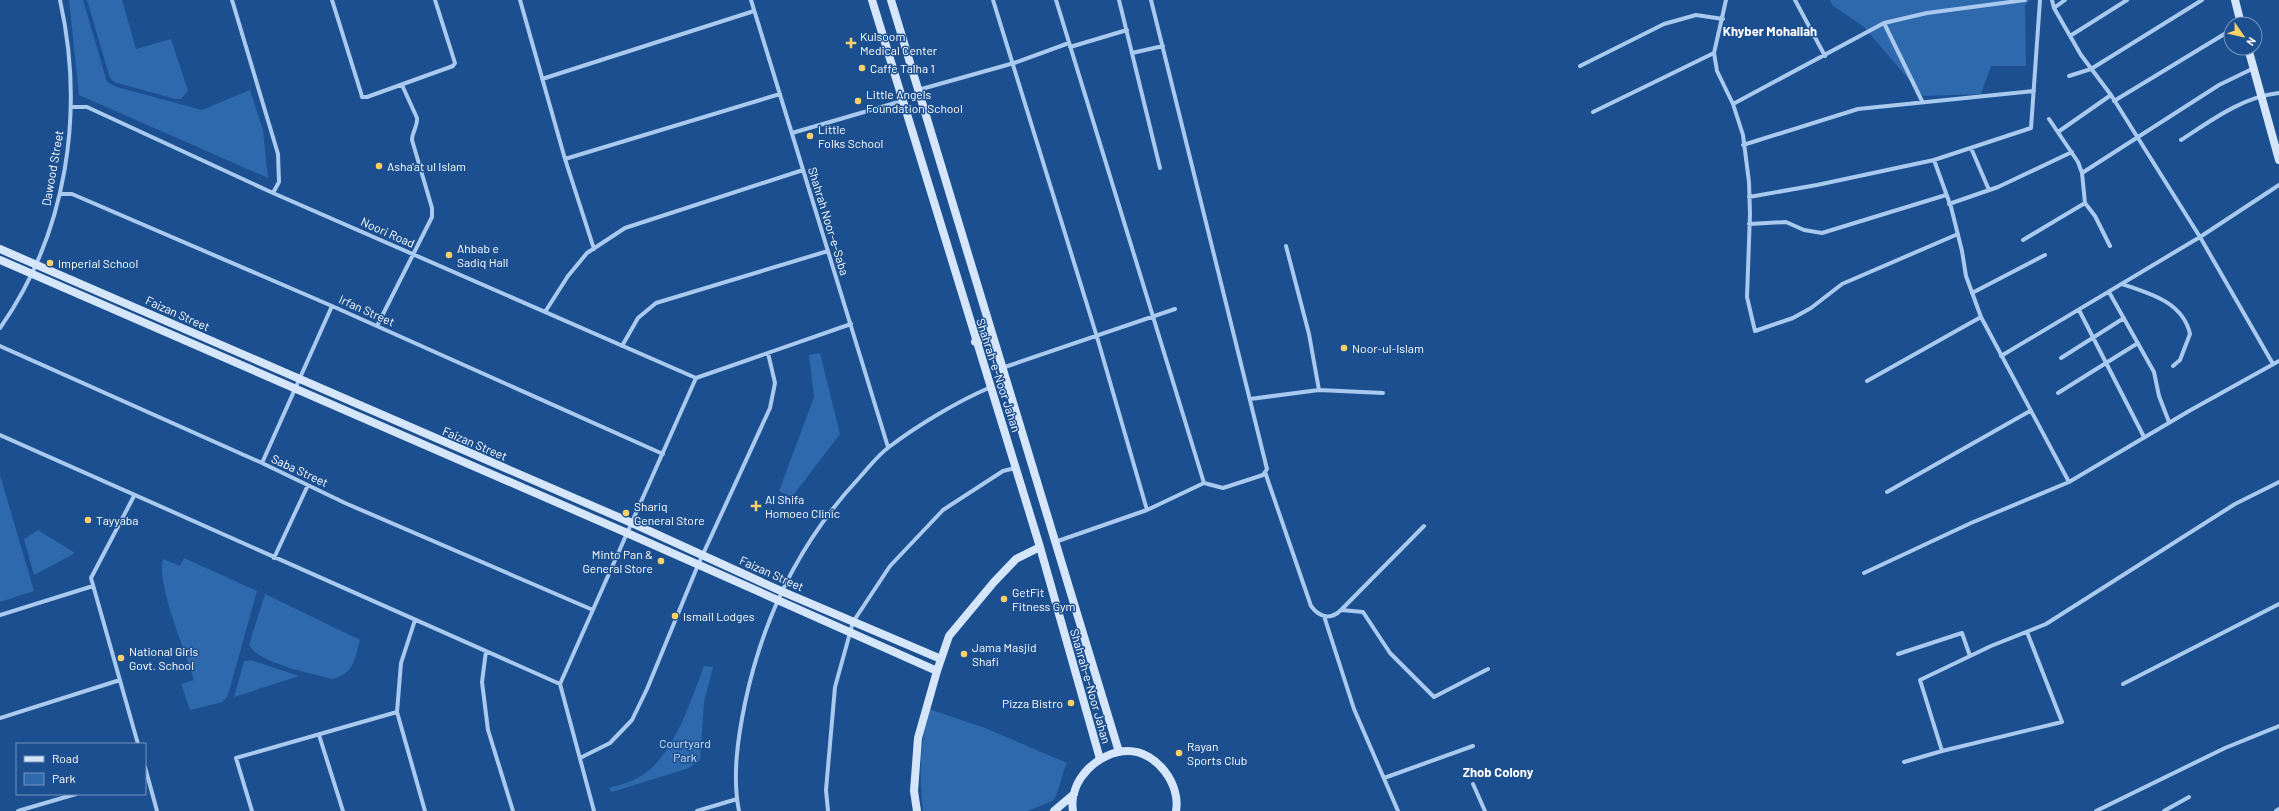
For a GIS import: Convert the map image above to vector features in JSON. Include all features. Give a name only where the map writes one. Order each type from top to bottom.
[{"type":"street","name":"Dawood Street","points":[[0,328],[19,300],[46,242],[60,194],[71,107],[71,71],[60,0]]},
{"type":"street","points":[[232,0],[278,154],[279,182],[273,192]]},
{"type":"street","points":[[332,0],[362,97],[367,97],[450,69],[455,63],[435,0]]},
{"type":"street","points":[[520,0],[565,159],[594,248]]},
{"type":"street","name":"Shahrah Noor-e-Saba","points":[[751,0],[888,447]]},
{"type":"street","name":"Shahrah-e-Noor Jahan","points":[[872,0],[975,342],[991,387],[1040,547],[1100,759]]},
{"type":"street","name":"Shahrah-e-Noor Jahan","points":[[891,0],[1054,542],[1119,752]]},
{"type":"street","points":[[993,0],[1014,63],[1097,337],[1147,510]]},
{"type":"street","points":[[1056,0],[1204,483]]},
{"type":"street","points":[[1119,0],[1160,168]]},
{"type":"street","points":[[1151,0],[1250,399],[1266,466],[1266,472],[1311,606],[1324,615],[1332,617],[1342,610],[1424,526]]},
{"type":"street","points":[[1726,0],[1723,19],[1714,53],[1717,71],[1733,104],[1743,135],[1749,197],[1747,297],[1754,331],[1793,318],[1811,308],[1842,284],[1958,234]]},
{"type":"street","points":[[1795,0],[1825,56]]},
{"type":"street","points":[[1733,104],[1884,23],[1927,13],[2024,0]]},
{"type":"street","points":[[1749,197],[1817,185],[1934,160],[2031,128],[2040,0]]},
{"type":"street","points":[[2052,0],[2054,8],[2070,36],[2091,69],[2111,95],[2200,237],[2273,364]]},
{"type":"street","points":[[2054,8],[2065,0]]},
{"type":"street","points":[[2070,36],[2127,0]]},
{"type":"street","points":[[2069,76],[2091,69],[2202,0]]},
{"type":"street","points":[[2235,0],[2239,16]]},
{"type":"street","points":[[542,79],[754,11]]},
{"type":"street","points":[[1580,66],[1664,24],[1696,16],[1723,19]]},
{"type":"street","points":[[1884,23],[1922,101]]},
{"type":"street","points":[[918,90],[1014,63],[1069,45],[1126,30]]},
{"type":"street","points":[[2114,101],[2223,35]]},
{"type":"street","points":[[1132,53],[1163,46]]},
{"type":"street","points":[[1593,112],[1714,53]]},
{"type":"street","points":[[2250,56],[2279,160]]},
{"type":"street","points":[[2082,173],[2218,86],[2254,68]]},
{"type":"street","points":[[377,326],[432,217],[432,208],[412,140],[412,133],[417,123],[417,118],[402,85]]},
{"type":"street","points":[[1743,145],[1858,110],[1922,101],[2034,91]]},
{"type":"street","points":[[2181,140],[2233,107],[2262,95],[2279,93]]},
{"type":"street","points":[[565,159],[780,94]]},
{"type":"street","points":[[2058,132],[2111,95]]},
{"type":"street","points":[[792,133],[902,102]]},
{"type":"street","name":"Noori Road","points":[[71,107],[87,107],[273,192],[696,378]]},
{"type":"street","points":[[2049,119],[2072,152],[2082,173],[2086,203],[2095,216],[2110,246]]},
{"type":"street","points":[[1971,148],[1989,190]]},
{"type":"street","points":[[1949,204],[1989,190],[2072,152]]},
{"type":"street","points":[[1934,160],[1958,234],[1966,276],[1981,317],[2069,482]]},
{"type":"street","points":[[545,312],[568,276],[594,248],[625,228],[803,170]]},
{"type":"street","points":[[2001,356],[2200,237],[2279,185]]},
{"type":"street","name":"Irfan Street","points":[[60,194],[72,194],[332,306],[474,371],[663,454]]},
{"type":"street","points":[[1749,224],[1786,222],[1804,230],[1822,233],[1946,195]]},
{"type":"street","points":[[2023,240],[2086,203]]},
{"type":"street","points":[[1286,246],[1308,334],[1319,390]]},
{"type":"street","name":"Faizan Street","points":[[0,249],[632,523],[782,591],[941,659]]},
{"type":"street","points":[[622,346],[638,318],[656,303],[828,250]]},
{"type":"street","points":[[1972,293],[2045,256]]},
{"type":"street","name":"Faizan Street","points":[[0,260],[31,275],[295,390],[627,533],[776,601],[936,671]]},
{"type":"street","points":[[2122,284],[2163,299],[2184,320],[2190,334],[2180,360],[2173,366]]},
{"type":"street","points":[[2110,292],[2154,372],[2159,396],[2169,422]]},
{"type":"street","points":[[262,463],[332,306]]},
{"type":"street","points":[[1002,368],[1097,337],[1175,309]]},
{"type":"street","points":[[2079,310],[2144,438]]},
{"type":"street","points":[[1867,381],[1981,317]]},
{"type":"street","points":[[2060,358],[2124,318]]},
{"type":"street","points":[[594,811],[560,684],[696,378],[850,324]]},
{"type":"street","points":[[975,342],[992,336]]},
{"type":"street","points":[[2058,394],[2138,343]]},
{"type":"street","name":"Saba Street","points":[[0,346],[308,485],[593,610]]},
{"type":"street","points":[[580,758],[610,743],[632,720],[647,689],[702,555],[770,408],[775,382],[768,353]]},
{"type":"street","points":[[1864,573],[1971,523],[2069,482],[2169,422],[2279,361]]},
{"type":"street","points":[[739,811],[737,799],[738,737],[752,670],[776,601],[802,553],[837,502],[888,447],[968,396],[991,387]]},
{"type":"street","points":[[1250,399],[1319,390],[1383,393]]},
{"type":"street","points":[[1887,492],[2030,411]]},
{"type":"street","points":[[0,435],[134,496],[560,684]]},
{"type":"street","points":[[828,811],[826,790],[835,687],[853,622],[890,566],[943,510],[1002,470],[1015,468]]},
{"type":"street","points":[[1054,542],[1147,510],[1204,483],[1223,488],[1266,472]]},
{"type":"street","points":[[1942,751],[1920,680],[1970,656],[2046,624],[2235,504],[2279,482]]},
{"type":"street","points":[[274,558],[308,485]]},
{"type":"street","points":[[134,496],[91,578],[92,586],[138,743]]},
{"type":"street","points":[[917,811],[914,790],[918,738],[936,671],[949,636],[994,582],[1016,559],[1040,547]]},
{"type":"street","points":[[0,615],[92,586]]},
{"type":"street","points":[[2123,684],[2279,604]]},
{"type":"street","points":[[1342,610],[1363,612],[1390,653],[1434,697],[1488,669]]},
{"type":"street","points":[[1324,615],[1354,709],[1398,811]]},
{"type":"street","points":[[415,620],[401,663],[397,712],[425,811]]},
{"type":"street","points":[[1904,762],[1942,751],[2062,722],[2027,632]]},
{"type":"street","points":[[1898,654],[1962,633],[1970,656]]},
{"type":"street","points":[[486,651],[482,682],[488,730],[513,811]]},
{"type":"street","points":[[0,718],[120,680]]},
{"type":"street","points":[[252,811],[236,758],[397,712]]},
{"type":"street","points":[[2096,811],[2102,810],[2225,748],[2279,726]]},
{"type":"street","points":[[319,735],[343,811]]},
{"type":"street","points":[[1384,778],[1473,746]]},
{"type":"street","points":[[1073,811],[1074,794],[1080,778],[1100,759],[1119,752],[1130,751],[1146,756],[1162,768],[1170,779],[1176,792],[1176,811]]},
{"type":"street","points":[[146,773],[157,811]]},
{"type":"street","points":[[1473,784],[1485,811]]},
{"type":"street","points":[[1054,811],[1074,794]]},
{"type":"street","points":[[18,811],[73,795]]},
{"type":"street","points":[[2164,811],[2189,797]]},
{"type":"street","points":[[697,811],[737,799]]},
{"type":"green space","points":[[69,0],[83,0],[107,82],[117,87],[202,110],[250,90],[263,130],[268,178],[79,95]]},
{"type":"green space","points":[[87,0],[122,0],[136,49],[171,39],[188,91],[181,99],[175,99],[114,82],[110,78]]},
{"type":"green space","points":[[1830,0],[2030,0],[2025,5],[2026,66],[1991,66],[1981,94],[1923,96],[1864,27],[1832,5]]},
{"type":"green space","points":[[820,353],[840,434],[792,497],[779,491],[814,397],[809,355]]},
{"type":"green space","points":[[0,475],[34,591],[0,602]]},
{"type":"green space","points":[[38,530],[75,553],[34,575],[24,539]]},
{"type":"green space","points":[[184,558],[257,591],[228,695],[223,702],[190,710],[181,684],[194,680],[173,619],[162,571],[163,559],[180,566]]},
{"type":"green space","points":[[265,594],[360,640],[355,660],[349,669],[340,676],[332,679],[299,671],[275,663],[255,652],[249,645]]},
{"type":"green space","points":[[251,660],[299,676],[234,697],[244,661]]},
{"type":"green space","name":"Courtyard Park","points":[[704,666],[713,667],[704,702],[700,760],[689,768],[612,792],[609,788],[629,782],[641,776],[653,767],[663,755],[680,726]]},
{"type":"green space","points":[[929,709],[985,728],[1067,763],[1054,800],[1028,811],[923,811],[921,760]]},
{"type":"place","name":"Kulsoom Medical Center","points":[[851,43]]},
{"type":"place","name":"Caffe Talha 1","points":[[862,68]]},
{"type":"place","name":"Little Angels Foundation School","points":[[858,101]]},
{"type":"place","name":"Little Folks School","points":[[810,136]]},
{"type":"place","name":"Asha'at ul Islam","points":[[379,166]]},
{"type":"place","name":"Ahbab e Sadiq Hall","points":[[449,255]]},
{"type":"place","name":"Imperial School","points":[[50,263]]},
{"type":"place","name":"Noor-ul-Islam","points":[[1344,348]]},
{"type":"place","name":"Al Shifa Homoeo Clinic","points":[[756,506]]},
{"type":"place","name":"Shariq General Store","points":[[626,513]]},
{"type":"place","name":"Tayyaba","points":[[88,520]]},
{"type":"place","name":"Minto Pan & General Store","points":[[661,561]]},
{"type":"place","name":"GetFit Fitness Gym","points":[[1004,599]]},
{"type":"place","name":"Ismail Lodges","points":[[675,616]]},
{"type":"place","name":"Jama Masjid Shafi","points":[[964,654]]},
{"type":"place","name":"National Girls Govt. School","points":[[121,658]]},
{"type":"place","name":"Pizza Bistro","points":[[1071,703]]},
{"type":"place","name":"Rayan Sports Club","points":[[1179,753]]},
{"type":"district","name":"Khyber Mohallah","points":[[1770,31]]},
{"type":"district","name":"Zhob Colony","points":[[1498,772]]}]
